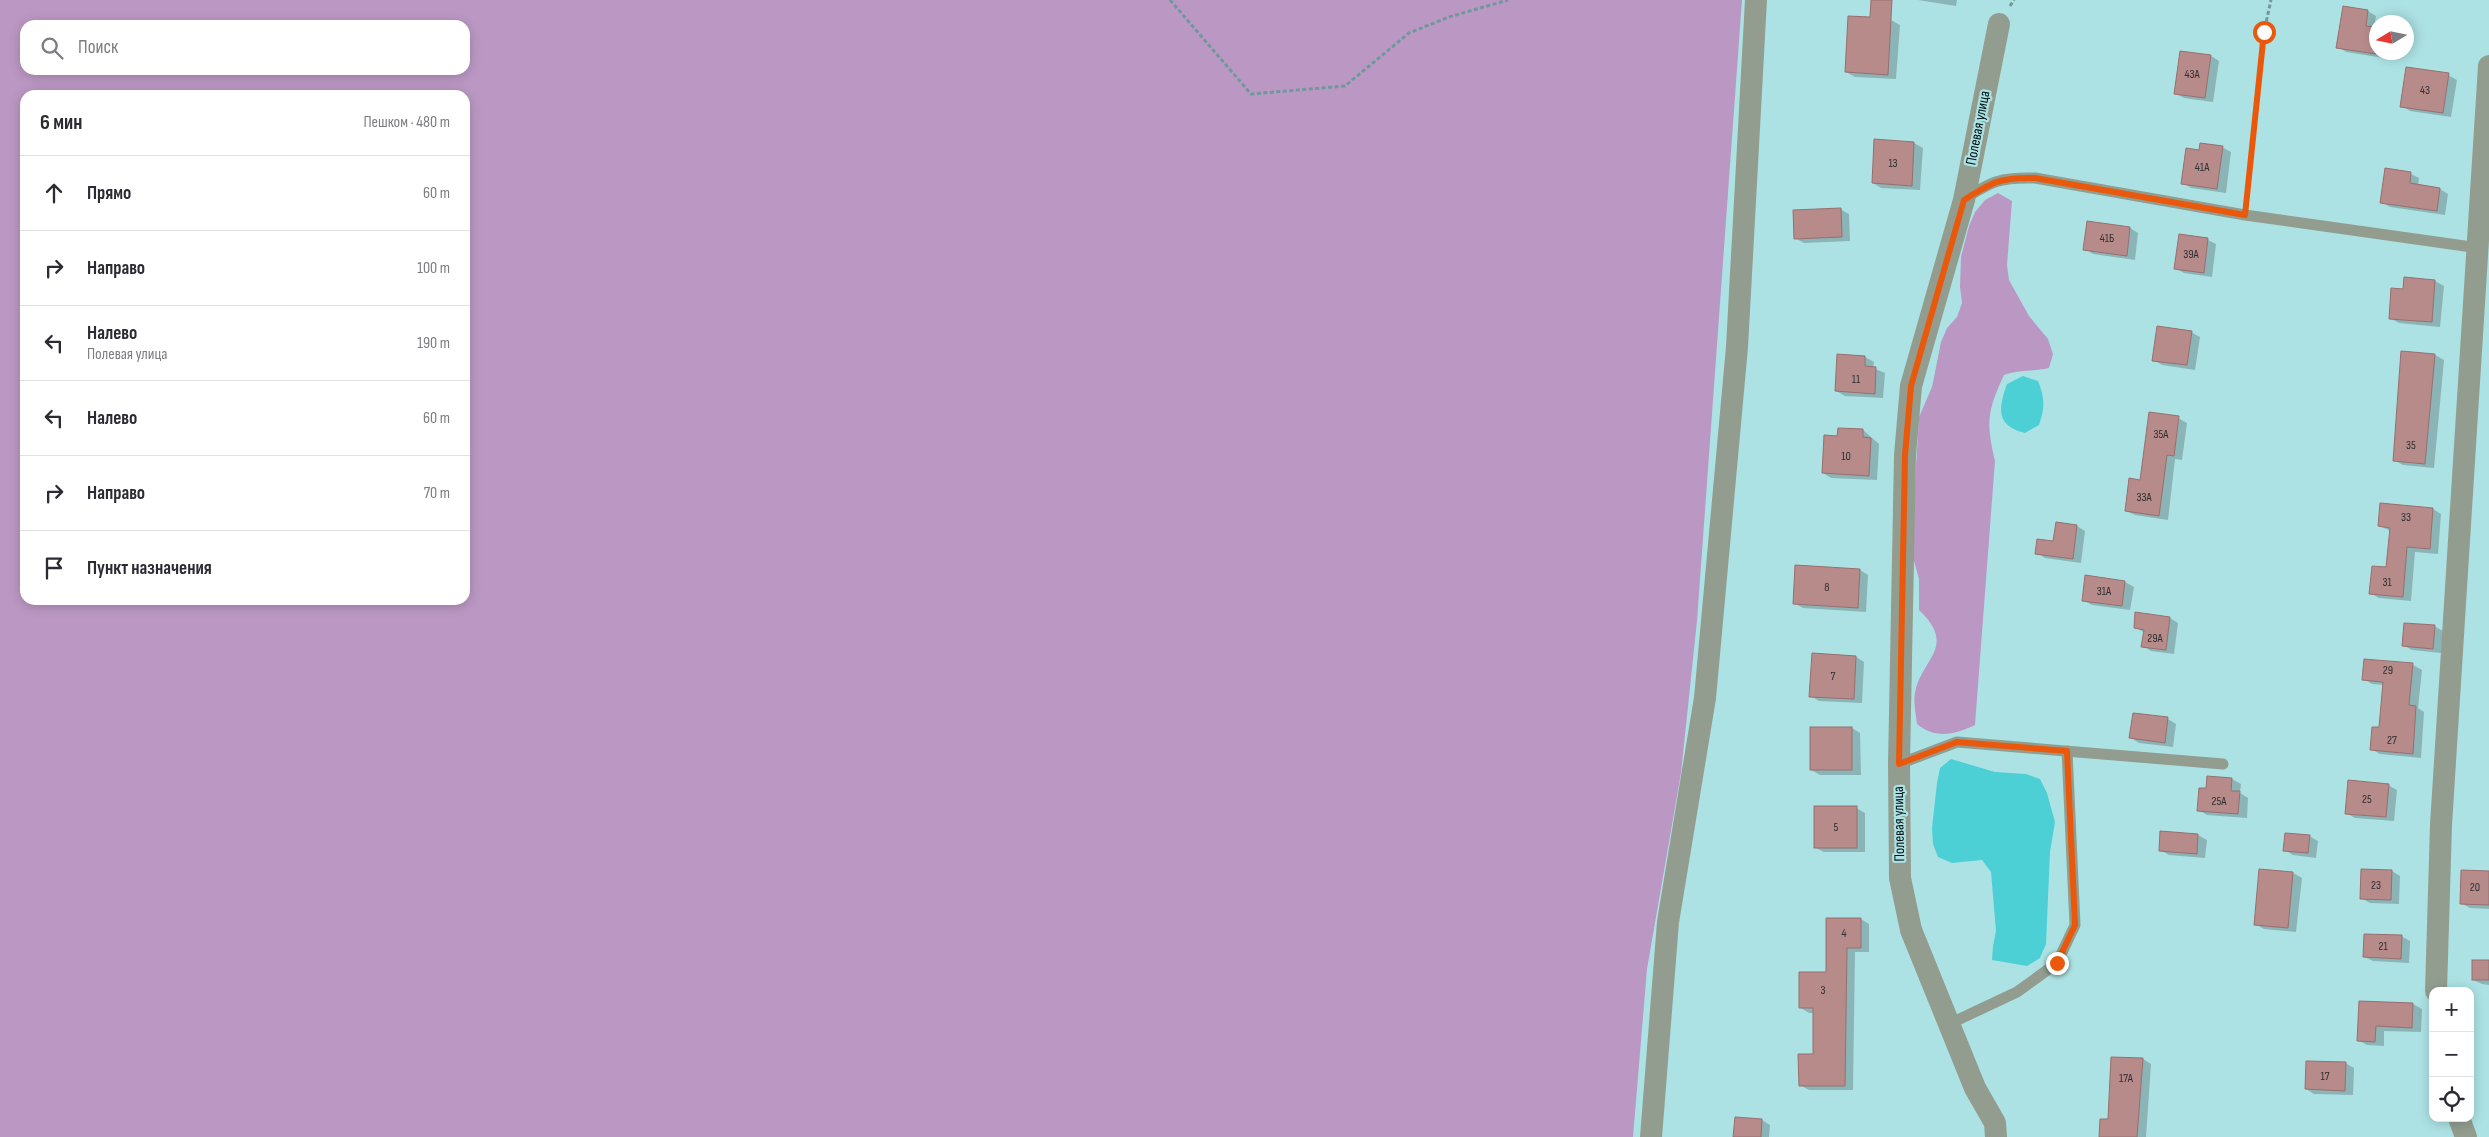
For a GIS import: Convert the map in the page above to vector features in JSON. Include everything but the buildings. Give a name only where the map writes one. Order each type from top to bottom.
[{"type":"street","points":[[1651,1137],[1668,922],[1705,698],[1737,347],[1756,0]]},
{"type":"street","name":"Полевая улица","points":[[1996,1137],[1995,1123],[1975,1088],[1911,930],[1900,878],[1899,764],[1905,455],[1911,386],[1964,200],[1999,24]]},
{"type":"street","points":[[2436,987],[2442,825],[2489,66]]},
{"type":"street","points":[[2460,1122],[2466,1137]]},
{"type":"lane","points":[[1964,200],[1990,183],[2011,178],[2035,178],[2245,215],[2479,248]]},
{"type":"lane","points":[[1899,764],[1957,742],[2223,764]]},
{"type":"lane","points":[[1949,1024],[2017,992],[2057,963],[2075,925],[2067,751]]},
{"type":"path","points":[[1170,0],[1251,94],[1345,86],[1409,33],[1449,17],[1508,0]]},
{"type":"path","points":[[2245,215],[2264,32],[2271,0]]},
{"type":"shaded area","points":[[0,0],[1742,0],[1697,621],[1681,773],[1647,969],[1633,1137],[0,1137]]},
{"type":"shaded area","points":[[1998,193],[2012,201],[2007,265],[2009,280],[2029,316],[2048,339],[2053,354],[2049,368],[2004,375],[1994,398],[1989,427],[1995,461],[1975,725],[1952,733],[1938,734],[1924,729],[1917,724],[1914,704],[1918,681],[1934,653],[1936,644],[1936,634],[1919,610],[1919,579],[1911,550],[1919,417],[1932,387],[1941,342],[1947,328],[1957,317],[1962,303],[1960,287],[1961,257],[1969,226],[1975,212],[1985,200]]},
{"type":"water","points":[[2023,376],[2038,381],[2043,403],[2039,425],[2025,433],[2009,426],[2004,421],[2001,409],[2007,384]]},
{"type":"water","points":[[1951,759],[1995,772],[2026,774],[2040,779],[2047,793],[2055,822],[2050,852],[2046,944],[2040,958],[2027,966],[1992,960],[1996,931],[1991,872],[1982,860],[1952,863],[1938,857],[1933,844],[1932,828],[1940,768]]},
{"type":"route","points":[[2057,963],[2075,925],[2067,751],[1957,742],[1899,764],[1905,455],[1911,386],[1964,200],[1990,183],[2011,178],[2035,178],[2245,215],[2264,32]]}]
